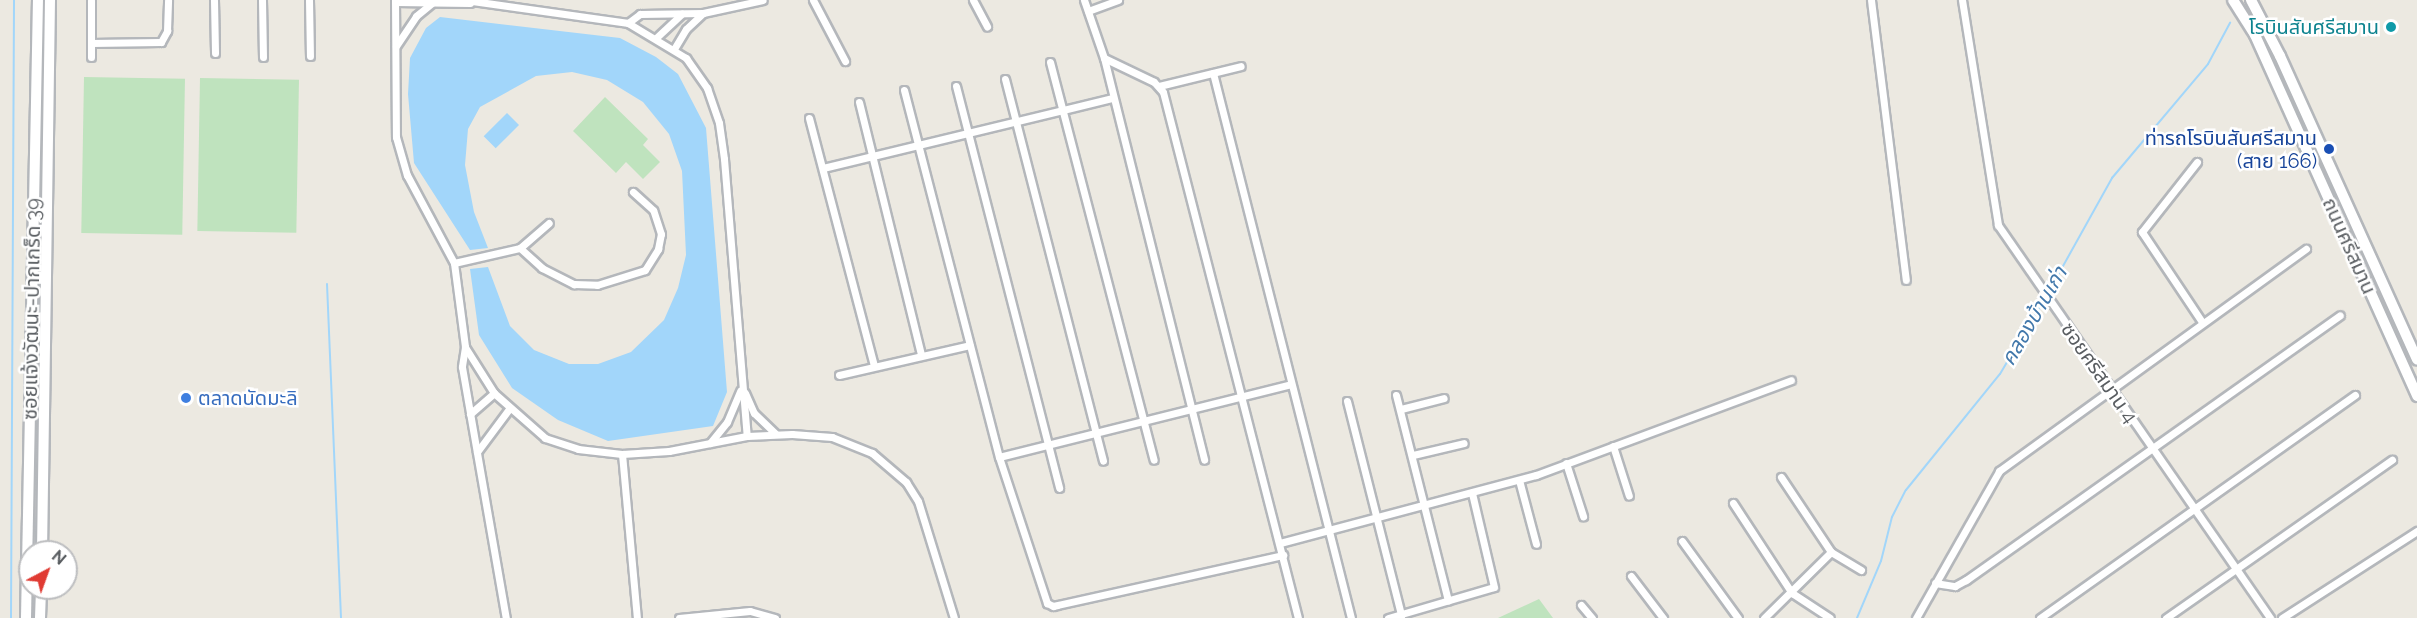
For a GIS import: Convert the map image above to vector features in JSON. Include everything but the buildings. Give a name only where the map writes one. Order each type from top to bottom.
[{"type":"main road","name":"ซอยแจ้งวัฒนะ-ปากเกร็ด 39","points":[[26,618],[38,0]]},
{"type":"main road","name":"ซอยแจ้งวัฒนะ-ปากเกร็ด 39","points":[[42,540],[50,0]]},
{"type":"main road","name":"ถนนศรีสมาน","points":[[2233,0],[2254,35],[2417,396]]},
{"type":"main road","name":"ถนนศรีสมาน","points":[[2251,0],[2280,56],[2417,360]]},
{"type":"main road","points":[[40,618],[41,600]]},
{"type":"street","points":[[91,0],[91,57]]},
{"type":"street","points":[[91,43],[161,42],[167,31],[168,0]]},
{"type":"street","points":[[214,0],[215,52]]},
{"type":"street","points":[[262,0],[263,57]]},
{"type":"street","points":[[309,0],[310,56]]},
{"type":"street","points":[[628,23],[640,14],[703,14],[763,0]]},
{"type":"street","points":[[813,0],[845,61]]},
{"type":"street","points":[[974,0],[987,26]]},
{"type":"street","points":[[1084,0],[1104,58],[1112,98],[1204,460]]},
{"type":"street","points":[[1088,11],[1118,0]]},
{"type":"street","points":[[1871,0],[1906,280]]},
{"type":"street","name":"ซอยศรีสมาน 4","points":[[1962,0],[1997,221],[2043,293],[2270,618]]},
{"type":"street","points":[[506,618],[462,367],[465,347],[454,263],[407,175],[396,137],[395,1],[468,2],[628,23],[657,37],[686,58],[707,88],[719,123],[747,436]]},
{"type":"street","points":[[396,47],[416,16],[433,2]]},
{"type":"street","points":[[657,37],[682,14]]},
{"type":"street","points":[[674,49],[687,29],[703,14]]},
{"type":"street","points":[[1104,58],[1160,86],[1241,66]]},
{"type":"street","points":[[1050,62],[1154,460]]},
{"type":"street","points":[[1213,73],[1352,618]]},
{"type":"street","points":[[1005,79],[1103,460]]},
{"type":"street","points":[[956,86],[1059,488]]},
{"type":"street","points":[[1160,86],[1298,618]]},
{"type":"street","points":[[904,90],[999,457],[1035,576],[1049,605],[1283,555]]},
{"type":"street","points":[[823,168],[1112,98]]},
{"type":"street","points":[[859,102],[921,355]]},
{"type":"street","points":[[809,118],[874,365]]},
{"type":"street","points":[[2197,162],[2142,232],[2202,322]]},
{"type":"street","points":[[520,248],[542,268],[574,284],[597,285],[645,270],[658,249],[661,234],[653,210],[633,192]]},
{"type":"street","points":[[454,263],[520,248],[549,223]]},
{"type":"street","points":[[1916,618],[1999,471],[2306,249]]},
{"type":"street","points":[[1935,583],[1955,586],[1966,580],[2340,315]]},
{"type":"street","points":[[839,375],[874,365],[970,345]]},
{"type":"street","points":[[465,347],[494,393],[509,409],[545,438],[578,449],[622,454],[669,451],[747,436],[778,435],[832,437],[872,453],[906,482],[928,528],[954,618]]},
{"type":"street","points":[[1280,543],[1329,532],[1519,480],[1791,380]]},
{"type":"street","points":[[999,457],[1291,384]]},
{"type":"street","points":[[742,386],[754,413],[778,435]]},
{"type":"street","points":[[710,443],[728,422],[742,386]]},
{"type":"street","points":[[470,414],[494,393]]},
{"type":"street","points":[[1396,394],[1426,505],[1448,601]]},
{"type":"street","points":[[2040,618],[2355,395]]},
{"type":"street","points":[[1401,409],[1444,398]]},
{"type":"street","points":[[1347,401],[1401,615]]},
{"type":"street","points":[[477,452],[509,409]]},
{"type":"street","points":[[1413,456],[1464,443]]},
{"type":"street","points":[[1613,446],[1629,496]]},
{"type":"street","points":[[622,454],[637,618]]},
{"type":"street","points":[[2166,618],[2392,460]]},
{"type":"street","points":[[1566,463],[1583,516]]},
{"type":"street","points":[[1780,477],[1831,552],[1861,570]]},
{"type":"street","points":[[1519,480],[1536,544]]},
{"type":"street","points":[[1388,618],[1494,585],[1472,493]]},
{"type":"street","points":[[1733,503],[1792,593],[1830,618]]},
{"type":"street","points":[[2282,618],[2417,531]]},
{"type":"street","points":[[1682,541],[1738,618]]},
{"type":"street","points":[[1764,618],[1792,593],[1831,552]]},
{"type":"street","points":[[1631,576],[1663,618]]},
{"type":"street","points":[[1581,605],[1592,618]]},
{"type":"street","points":[[679,618],[750,611],[775,618]]},
{"type":"green space","points":[[84,77],[185,79],[182,235],[81,233]]},
{"type":"green space","points":[[200,78],[299,80],[296,233],[197,231]]},
{"type":"green space","points":[[605,97],[648,139],[643,145],[660,162],[643,179],[626,162],[616,173],[573,131]]},
{"type":"green space","points":[[1539,599],[1553,618],[1498,618]]},
{"type":"water","points":[[440,17],[620,38],[656,57],[678,74],[706,128],[727,392],[713,426],[608,441],[558,420],[512,388],[479,335],[470,269],[488,267],[510,326],[534,350],[569,364],[598,364],[631,352],[664,320],[678,288],[686,255],[682,171],[669,134],[643,102],[607,80],[572,72],[536,76],[480,107],[468,129],[465,165],[474,212],[488,248],[470,250],[414,163],[408,94],[410,58],[426,28]]},
{"type":"water","points":[[507,113],[519,125],[496,148],[484,136]]},
{"type":"waterway","points":[[11,618],[14,0]]},
{"type":"waterway","name":"คลองบ้านเก่า","points":[[2048,293],[2112,178],[2208,64],[2230,23]]},
{"type":"waterway","points":[[327,284],[341,618]]},
{"type":"waterway","name":"คลองบ้านเก่า","points":[[1857,618],[1881,561],[1892,517],[1906,490],[2000,374],[2045,298]]},
{"type":"place","name":"โรบินสันศรีสมาน","points":[[2391,27]]},
{"type":"place","name":"ท่ารถโรบินสันศรีสมาน (สาย 166)","points":[[2329,149]]},
{"type":"place","name":"ตลาดนัดมะลิ","points":[[186,398]]}]
